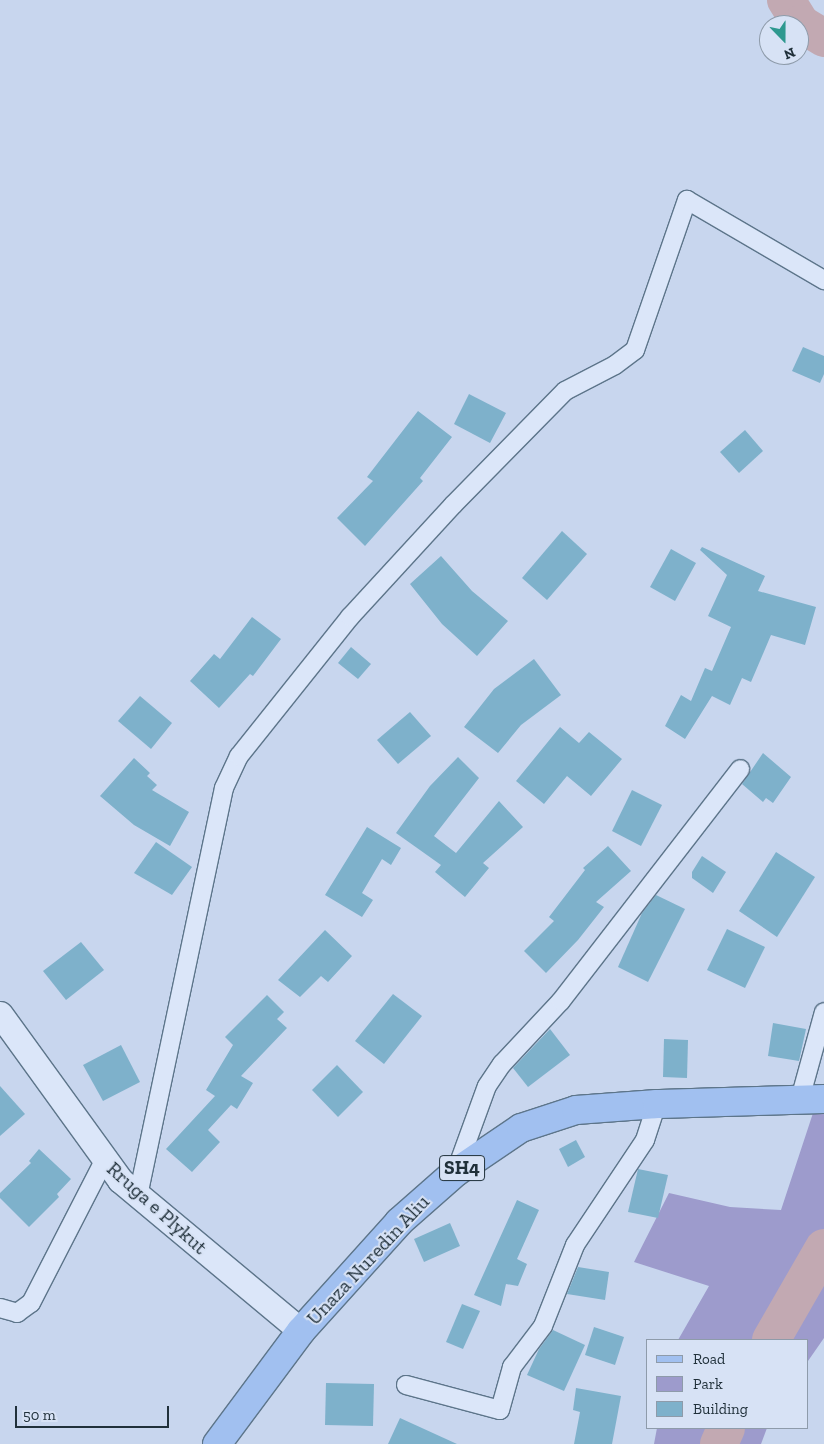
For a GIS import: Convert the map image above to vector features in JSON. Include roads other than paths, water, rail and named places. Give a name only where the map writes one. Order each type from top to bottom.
[{"type":"main road","name":"Unaza Nuredin Aliu","points":[[217,1444],[302,1331],[399,1222],[456,1172],[521,1128],[576,1110],[657,1104],[814,1099]]},
{"type":"street","points":[[138,1196],[224,788],[239,756],[350,616],[453,505],[565,391],[615,365],[635,350],[687,200],[824,280]]},
{"type":"street","points":[[456,1172],[478,1108],[497,1072],[560,1001],[740,768]]},
{"type":"street","points":[[814,1099],[824,1012]]},
{"type":"street","name":"Rruga e Plykut","points":[[0,1014],[104,1162],[138,1196],[302,1331]]},
{"type":"street","points":[[406,1385],[500,1410],[512,1367],[543,1326],[575,1245],[644,1140],[657,1104]]},
{"type":"street","points":[[0,1308],[17,1313],[31,1303],[104,1162]]},
{"type":"waterway","points":[[786,0],[801,24],[824,38]]},
{"type":"waterway","points":[[772,1339],[824,1248]]},
{"type":"waterway","points":[[719,1444],[726,1429]]}]
